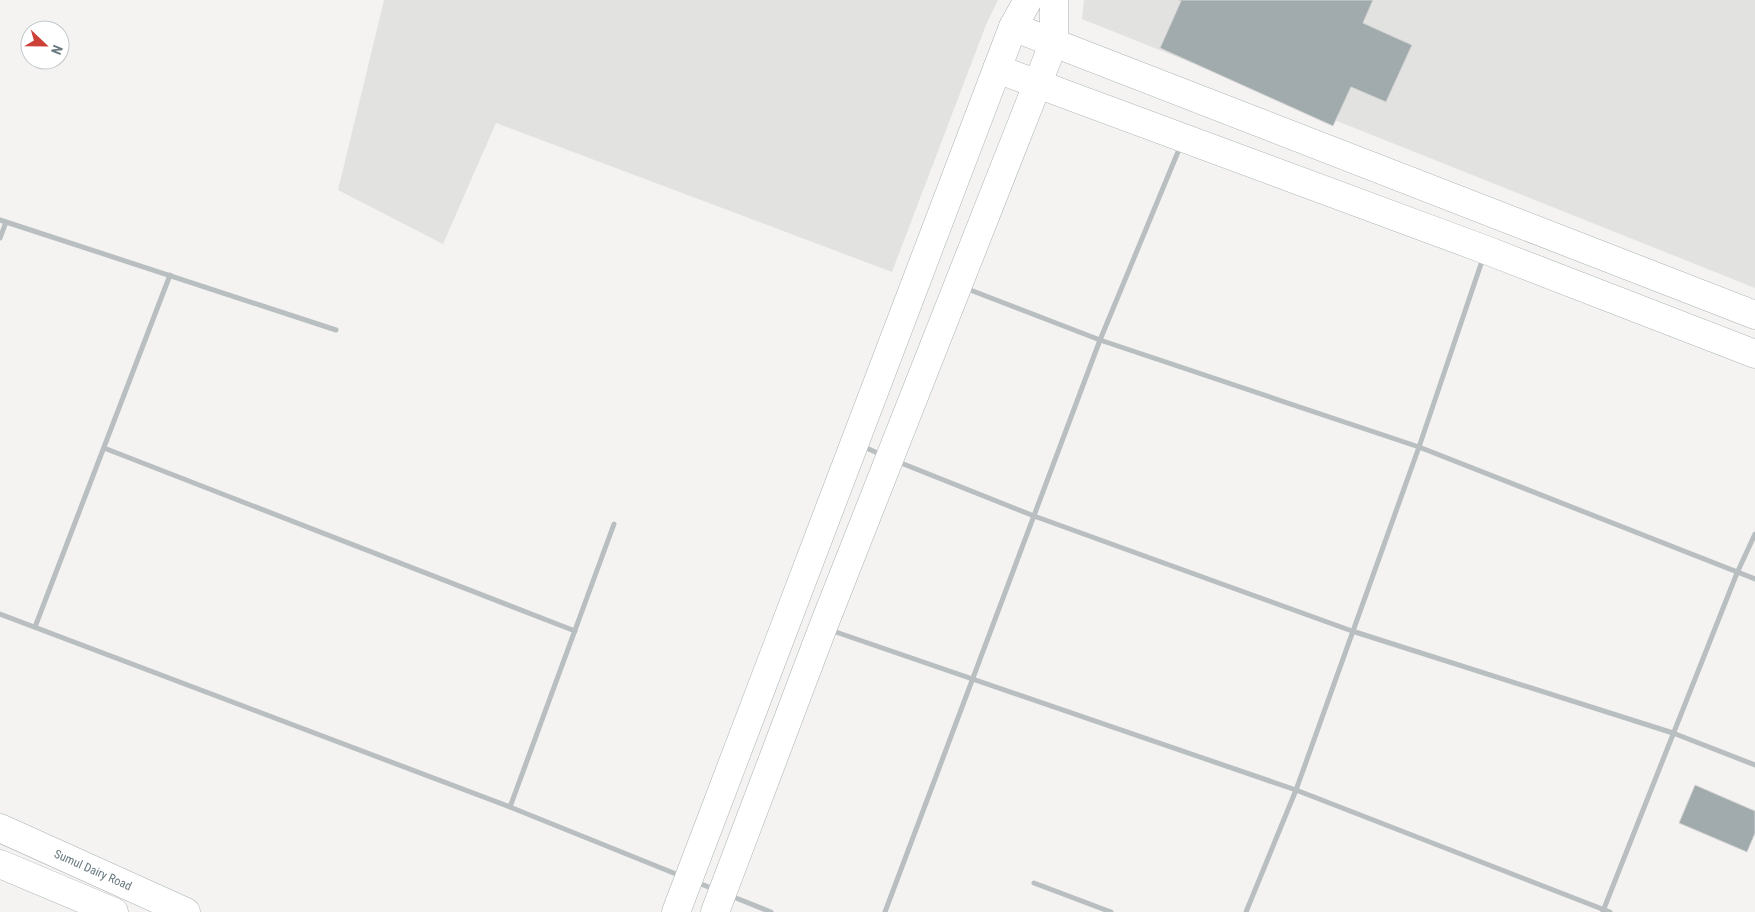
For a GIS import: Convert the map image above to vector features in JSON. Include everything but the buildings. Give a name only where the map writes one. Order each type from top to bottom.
[{"type":"street","points":[[676,912],[1012,27],[1028,0]]},
{"type":"street","points":[[718,902],[822,627],[1054,42],[1054,0]]},
{"type":"street","points":[[1012,27],[1755,315]]},
{"type":"street","points":[[997,69],[1486,250],[1755,354]]},
{"type":"street","points":[[886,912],[1100,340],[1184,139]]},
{"type":"street","points":[[0,238],[3,221],[336,330]]},
{"type":"street","points":[[1246,912],[1296,790],[1419,447],[1486,250]]},
{"type":"street","points":[[35,627],[170,276]]},
{"type":"street","points":[[957,286],[1100,340],[1419,447],[1755,580]]},
{"type":"street","points":[[854,443],[1034,516],[1352,631],[1673,733],[1755,765]]},
{"type":"street","points":[[104,448],[575,631]]},
{"type":"street","points":[[510,807],[614,524]]},
{"type":"street","points":[[1604,911],[1737,573],[1755,534]]},
{"type":"street","points":[[0,614],[510,807],[689,879],[718,902],[771,912]]},
{"type":"street","points":[[822,627],[1296,790],[1610,912]]},
{"type":"street","name":"Sumul Dairy Road","points":[[0,828],[186,912]]},
{"type":"street","points":[[0,864],[114,912]]},
{"type":"street","points":[[1034,883],[1111,912]]},
{"type":"shaded area","points":[[384,0],[998,0],[986,25],[892,272],[496,123],[443,244],[338,190]]},
{"type":"shaded area","points":[[1084,0],[1755,0],[1755,288],[1082,19]]}]
